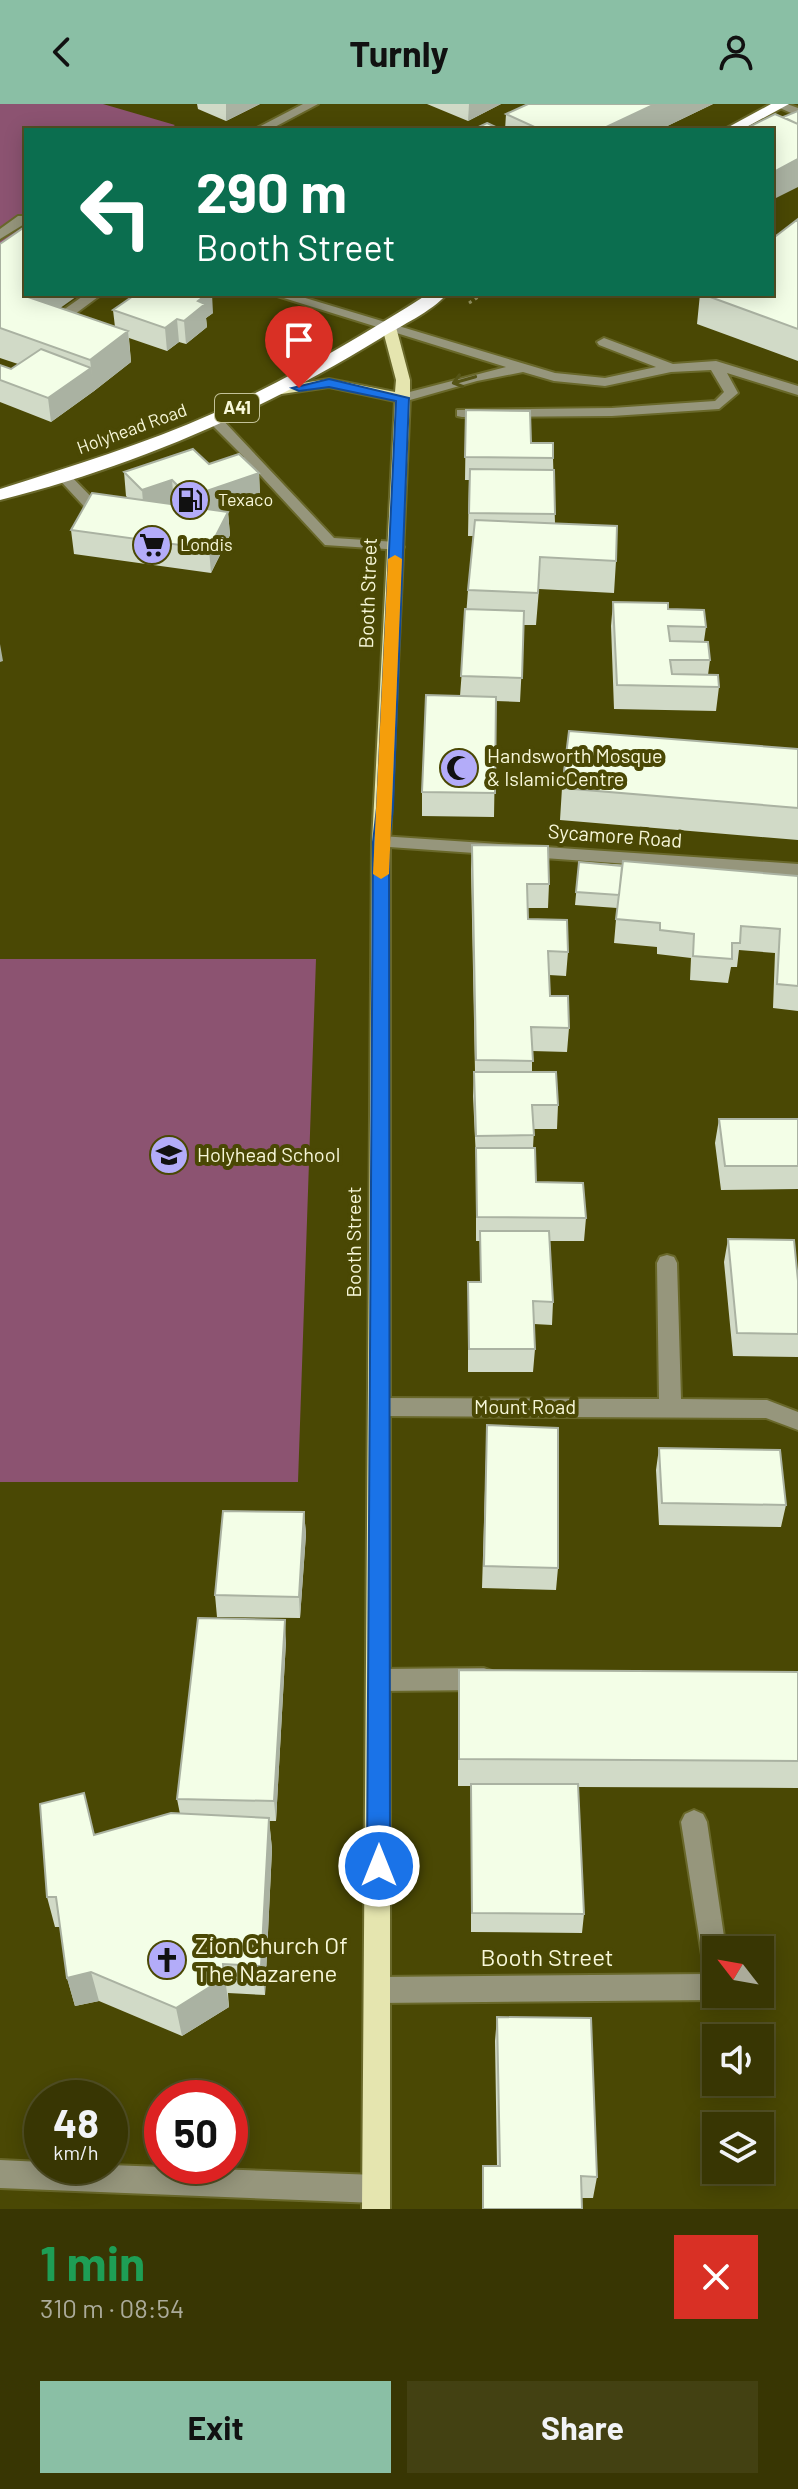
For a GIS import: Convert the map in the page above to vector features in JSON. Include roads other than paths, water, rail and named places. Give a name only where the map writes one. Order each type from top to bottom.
[{"type":"highway","points":[[734,128],[779,104]]},
{"type":"highway","name":"Holyhead Road","points":[[0,495],[141,449],[214,419],[389,327],[436,296]]},
{"type":"main road","name":"Booth Street","points":[[376,2199],[381,842],[403,398],[403,370],[389,327]]},
{"type":"main road","points":[[268,392],[329,383],[403,398]]},
{"type":"street","points":[[263,128],[312,104]]},
{"type":"street","points":[[779,104],[798,112]]},
{"type":"street","points":[[0,235],[20,218]]},
{"type":"street","points":[[54,323],[92,296]]},
{"type":"street","points":[[285,296],[554,377],[605,382],[671,368],[716,365],[798,391]]},
{"type":"street","points":[[604,342],[671,368]]},
{"type":"street","points":[[462,413],[612,412],[719,405],[731,393],[716,365]]},
{"type":"street","points":[[403,398],[475,377],[526,367]]},
{"type":"street","points":[[214,419],[330,542],[396,547]]},
{"type":"street","points":[[211,474],[254,459]]},
{"type":"street","points":[[62,475],[97,512],[126,503]]},
{"type":"street","name":"Sycamore Road","points":[[381,842],[798,870]]},
{"type":"street","points":[[667,1263],[670,1406]]},
{"type":"street","name":"Mount Road","points":[[380,1407],[670,1406],[767,1409],[798,1421]]},
{"type":"street","points":[[380,1680],[503,1679]]},
{"type":"street","points":[[694,1822],[711,1936]]},
{"type":"street","name":"Booth Street","points":[[378,1990],[702,1987]]},
{"type":"street","points":[[0,2174],[376,2199]]},
{"type":"place","name":"Texaco","points":[[190,500]]},
{"type":"place","name":"Londis","points":[[152,545]]},
{"type":"place","name":"Handsworth Mosque & IslamicCentre","points":[[459,768]]},
{"type":"place","name":"Holyhead School","points":[[169,1155]]},
{"type":"place","name":"Zion Church Of The Nazarene","points":[[167,1960]]}]
